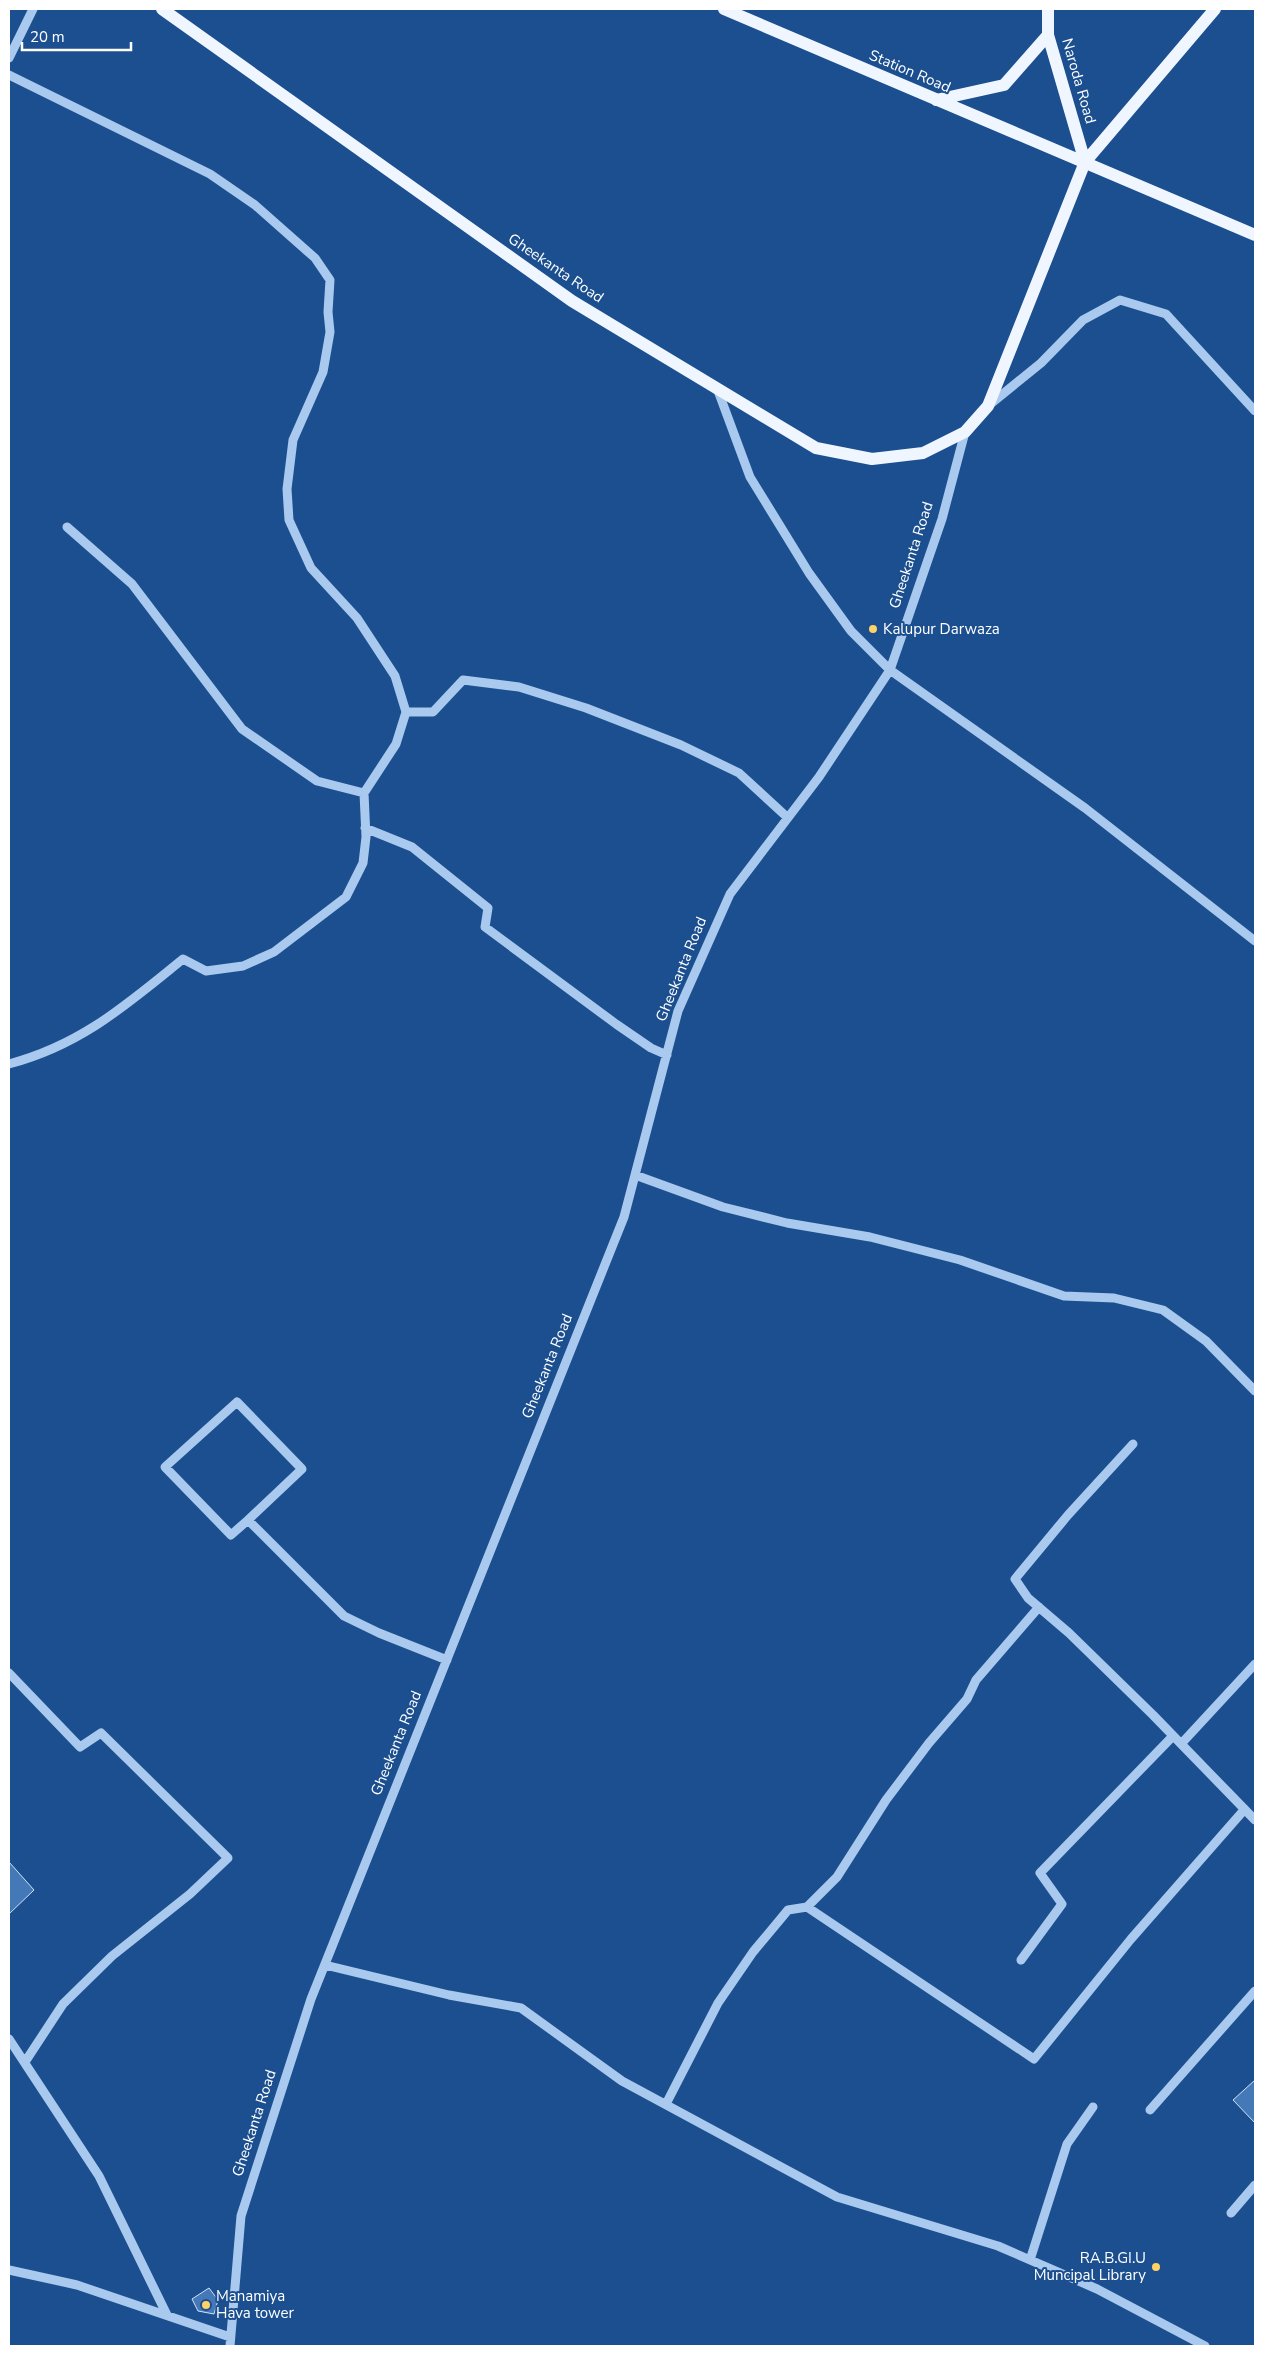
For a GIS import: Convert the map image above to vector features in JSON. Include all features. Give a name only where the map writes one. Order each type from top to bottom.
[{"type":"main road","name":"Gheekanta Road","points":[[162,9],[572,300],[816,448],[872,459],[923,454],[965,432],[988,406],[1085,162]]},
{"type":"main road","name":"Station Road","points":[[724,9],[1255,235]]},
{"type":"main road","name":"Naroda Road","points":[[1048,9],[1048,35],[1085,162]]},
{"type":"main road","points":[[1085,162],[1215,9]]},
{"type":"main road","points":[[936,100],[1004,85],[1048,35]]},
{"type":"street","points":[[9,58],[34,9]]},
{"type":"street","points":[[9,75],[210,174],[255,205],[315,258],[330,280],[328,312],[330,332],[323,372],[293,440],[287,489],[289,520],[311,568],[357,618],[395,676],[406,712],[396,744],[364,793],[363,863],[346,897],[274,952],[243,966],[206,970],[183,959],[122,1009],[85,1034],[37,1056],[9,1064]]},
{"type":"street","points":[[988,406],[1042,364],[1083,320],[1120,300],[1166,314],[1255,411]]},
{"type":"street","points":[[717,388],[755,485],[809,573],[851,631],[890,670],[1085,808],[1255,941]]},
{"type":"street","name":"Gheekanta Road","points":[[230,2342],[241,2216],[312,1999],[624,1217],[678,1011],[730,894],[819,778],[890,670],[942,520],[965,432]]},
{"type":"street","points":[[67,527],[132,584],[242,729],[317,781],[364,793]]},
{"type":"street","points":[[406,712],[433,712],[463,680],[519,687],[586,708],[681,745],[739,773],[788,818]]},
{"type":"street","points":[[365,828],[412,847],[488,908],[485,927],[616,1024],[650,1048],[666,1055]]},
{"type":"street","points":[[635,1175],[723,1207],[787,1223],[870,1237],[951,1258],[1064,1296],[1114,1298],[1163,1310],[1206,1341],[1255,1391]]},
{"type":"street","points":[[237,1402],[302,1469],[248,1520],[231,1535],[165,1466],[237,1402]]},
{"type":"street","points":[[1133,1444],[1068,1515],[1015,1578],[1028,1598],[1069,1633],[1255,1820]]},
{"type":"street","points":[[248,1520],[344,1616],[379,1633],[447,1660]]},
{"type":"street","points":[[666,2104],[718,2003],[753,1952],[788,1910],[807,1907],[837,1877],[886,1800],[929,1743],[967,1699],[976,1680],[1039,1607]]},
{"type":"street","points":[[1181,1744],[1255,1664]]},
{"type":"street","points":[[9,1673],[80,1748],[101,1733],[228,1858],[190,1894],[112,1956],[63,2004],[25,2062]]},
{"type":"street","points":[[1021,1960],[1062,1904],[1040,1873],[1173,1736]]},
{"type":"street","points":[[807,1907],[1034,2059],[1131,1939],[1244,1810]]},
{"type":"street","points":[[325,1965],[449,1995],[521,2008],[622,2081],[837,2197],[998,2246],[1098,2289],[1205,2346]]},
{"type":"street","points":[[1150,2110],[1255,1990]]},
{"type":"street","points":[[9,2039],[99,2176],[167,2316]]},
{"type":"street","points":[[1030,2260],[1067,2144],[1093,2107]]},
{"type":"street","points":[[1230,2213],[1255,2185]]},
{"type":"street","points":[[9,2270],[77,2285],[167,2316],[230,2342]]},
{"type":"building","points":[[9,1862],[34,1890],[9,1914]]},
{"type":"building","points":[[1255,2080],[1255,2123],[1233,2100]]},
{"type":"building","name":"Manamiya Hava tower","points":[[209,2288],[218,2300],[214,2314],[198,2311],[192,2299]]},
{"type":"place","name":"Kalupur Darwaza","points":[[873,629]]},
{"type":"place","name":"RA.B.GI.U Muncipal Library","points":[[1156,2267]]},
{"type":"place","name":"Manamiya Hava tower","points":[[206,2305]]}]
